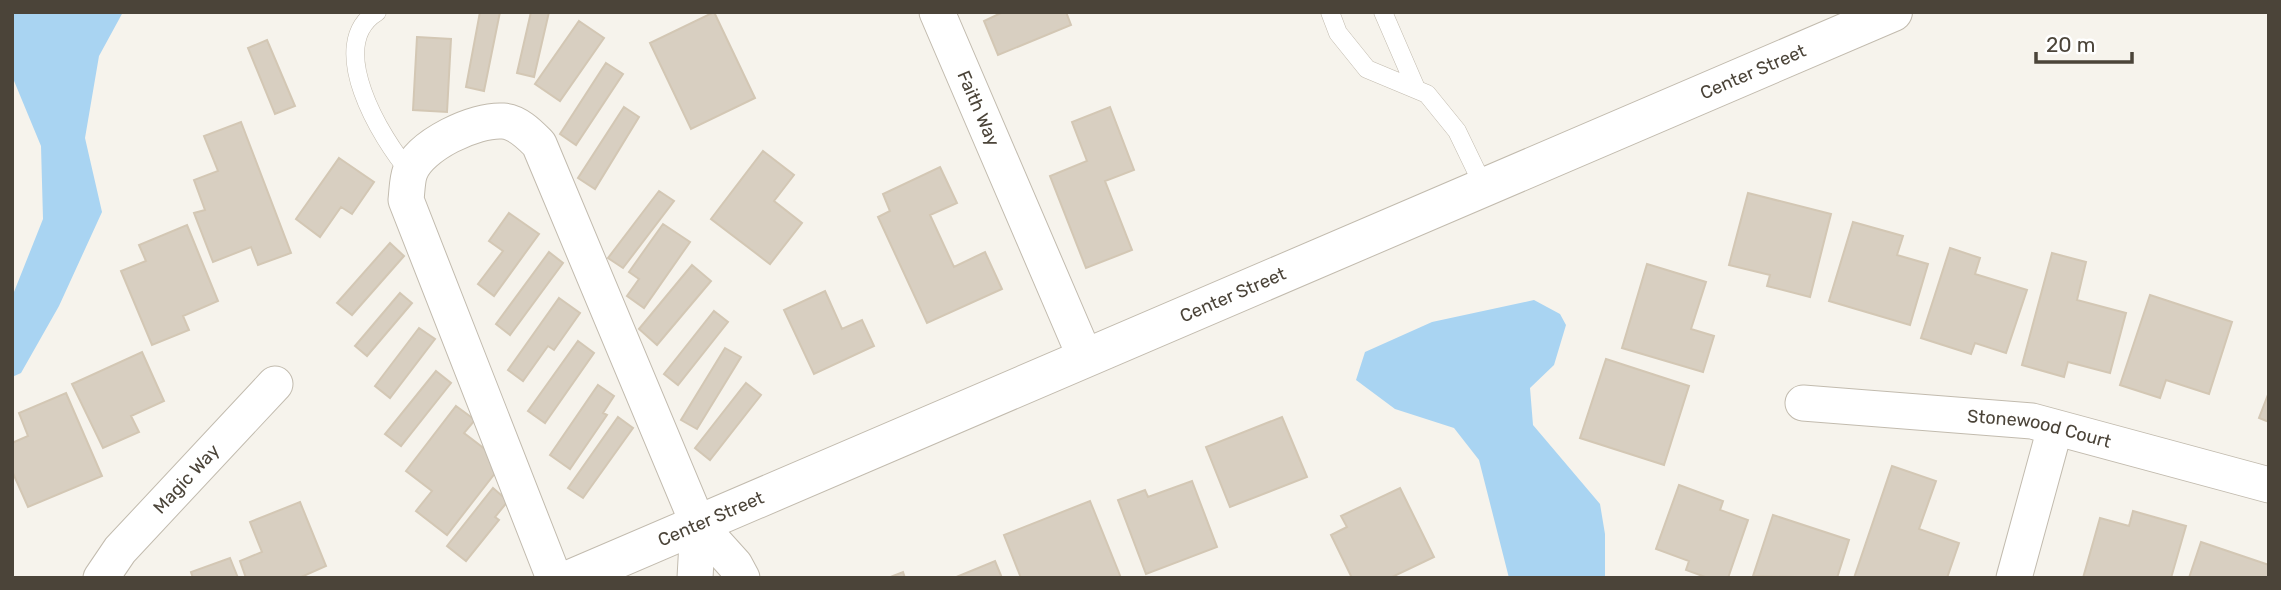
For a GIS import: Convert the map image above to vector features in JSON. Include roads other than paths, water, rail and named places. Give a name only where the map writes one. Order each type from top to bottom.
[{"type":"street","name":"Faith Way","points":[[937,12],[1085,357]]},
{"type":"street","name":"Center Street","points":[[573,578],[1894,12]]},
{"type":"street","points":[[554,578],[406,200],[410,172],[422,154],[460,129],[503,120],[524,129],[539,145],[698,524],[735,565],[742,578]]},
{"type":"street","name":"Magic Way","points":[[102,578],[120,550],[275,384]]},
{"type":"street","name":"Stonewood Court","points":[[1803,402],[2009,418],[2269,485]]},
{"type":"street","points":[[2014,578],[2054,428]]},
{"type":"street","points":[[695,578],[698,524]]},
{"type":"lane","points":[[377,12],[358,30],[353,48],[355,65],[381,133],[410,172]]},
{"type":"lane","points":[[1330,12],[1338,33],[1367,69],[1382,78],[1415,86],[1427,94],[1457,131],[1484,187]]},
{"type":"lane","points":[[1383,12],[1415,86]]},
{"type":"water","points":[[12,12],[123,12],[99,56],[85,138],[102,212],[59,306],[21,373],[12,377],[12,297],[43,219],[41,146],[12,76]]},
{"type":"water","points":[[1534,300],[1560,314],[1566,325],[1554,365],[1530,388],[1533,425],[1600,504],[1605,534],[1605,578],[1509,578],[1479,460],[1454,428],[1395,409],[1356,380],[1365,352],[1432,322]]}]
